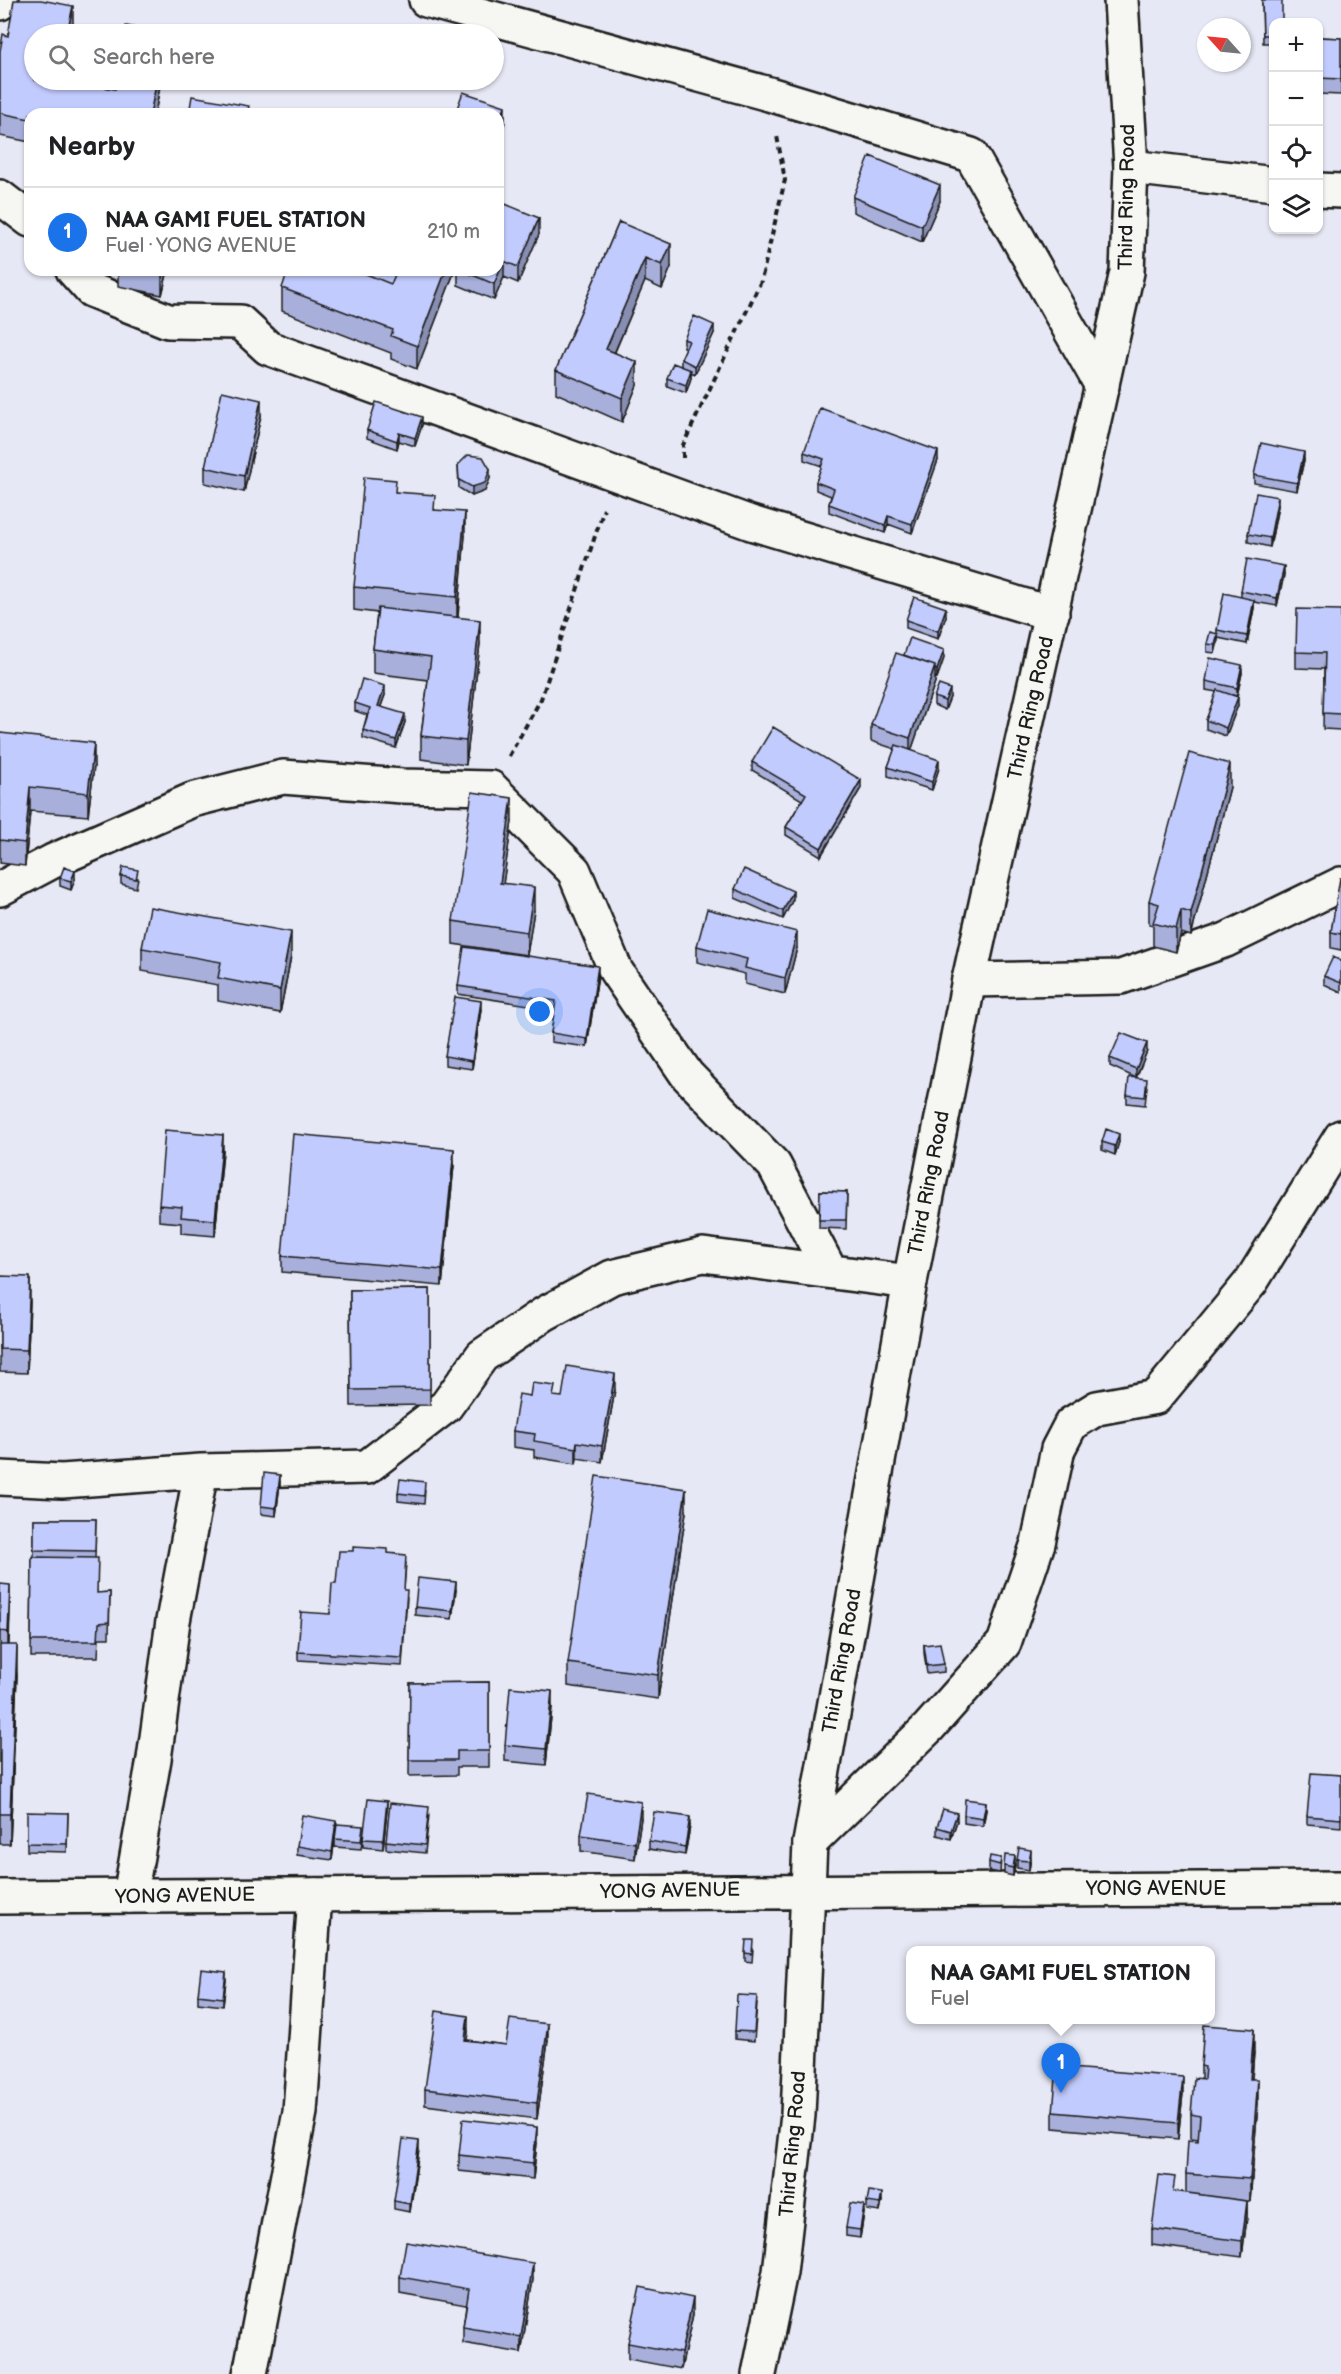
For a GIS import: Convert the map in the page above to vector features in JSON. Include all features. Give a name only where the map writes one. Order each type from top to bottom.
[{"type":"street","points":[[426,0],[769,94],[971,154],[1102,386]]},
{"type":"street","name":"Third Ring Road","points":[[760,2374],[780,2272],[798,2115],[810,1843],[910,1282],[969,980],[1127,273],[1131,167],[1121,0]]},
{"type":"street","points":[[1131,167],[1269,183]]},
{"type":"street","points":[[1323,190],[1341,191]]},
{"type":"street","points":[[0,197],[24,215]]},
{"type":"street","points":[[79,276],[91,290],[168,321],[240,322],[268,348],[751,523],[1052,614]]},
{"type":"street","points":[[0,889],[53,861],[192,800],[283,777],[402,786],[491,788],[574,871],[616,971],[687,1075],[774,1165],[830,1271]]},
{"type":"street","points":[[969,980],[1121,977],[1226,940],[1341,884]]},
{"type":"street","points":[[810,1843],[929,1727],[1004,1643],[1038,1543],[1058,1449],[1071,1424],[1097,1408],[1156,1397],[1251,1282],[1341,1137]]},
{"type":"street","points":[[0,1478],[62,1481],[201,1471],[367,1467],[446,1406],[482,1356],[544,1314],[612,1277],[703,1255],[910,1282]]},
{"type":"street","points":[[130,1896],[154,1759],[173,1621],[201,1471]]},
{"type":"street","name":"YONG AVENUE","points":[[0,1897],[1341,1888]]},
{"type":"street","points":[[250,2374],[300,2112],[315,1895]]},
{"type":"path","points":[[683,498],[683,445],[761,281],[786,180],[769,94]]},
{"type":"path","points":[[491,788],[541,699],[602,519],[613,473]]},
{"type":"building","points":[[14,0],[41,0],[73,6],[69,24],[24,24],[24,90],[155,90],[151,108],[24,108],[24,118],[0,113],[0,51],[3,34],[8,36]]},
{"type":"building","points":[[1262,0],[1282,0],[1282,18],[1269,18],[1269,35],[1263,35]]},
{"type":"building","points":[[1323,37],[1341,38],[1341,79],[1323,78]]},
{"type":"building","points":[[463,92],[505,106],[504,109],[457,108]]},
{"type":"building","points":[[192,96],[249,106],[248,108],[190,108]]},
{"type":"building","points":[[870,156],[940,185],[922,226],[853,197]]},
{"type":"building","points":[[504,203],[539,218],[518,267],[504,261]]},
{"type":"building","points":[[619,222],[671,244],[662,265],[645,258],[606,349],[637,362],[622,398],[556,370]]},
{"type":"building","points":[[286,276],[371,276],[391,284],[394,276],[444,276],[417,346],[391,336],[393,330],[282,288]]},
{"type":"building","points":[[371,276],[394,276],[391,284]]},
{"type":"building","points":[[475,276],[497,276],[494,284]]},
{"type":"building","points":[[694,316],[714,325],[695,366],[681,359],[689,341],[684,339]]},
{"type":"building","points":[[673,363],[691,370],[686,385],[667,378]]},
{"type":"building","points":[[222,391],[261,400],[244,476],[205,467]]},
{"type":"building","points":[[376,402],[422,417],[415,438],[399,433],[397,441],[367,430]]},
{"type":"building","points":[[820,408],[938,451],[912,524],[888,516],[885,525],[829,504],[834,489],[816,482],[824,459],[804,452]]},
{"type":"building","points":[[1261,443],[1304,452],[1297,483],[1254,475]]},
{"type":"building","points":[[468,455],[483,457],[490,469],[485,483],[472,487],[459,480],[458,465]]},
{"type":"building","points":[[364,477],[396,480],[395,492],[435,495],[434,510],[465,512],[457,597],[354,587]]},
{"type":"building","points":[[1256,493],[1278,497],[1270,538],[1248,534]]},
{"type":"building","points":[[1247,559],[1284,566],[1277,598],[1241,591]]},
{"type":"building","points":[[1224,593],[1254,600],[1247,636],[1217,630]]},
{"type":"building","points":[[914,597],[946,608],[938,631],[906,620]]},
{"type":"building","points":[[378,608],[480,620],[466,741],[421,736],[431,657],[373,649]]},
{"type":"building","points":[[1297,609],[1341,610],[1341,714],[1323,713],[1325,653],[1296,652]]},
{"type":"building","points":[[1210,632],[1218,634],[1215,645],[1207,644]]},
{"type":"building","points":[[910,638],[944,650],[937,670],[935,666],[904,655]]},
{"type":"building","points":[[896,653],[935,666],[910,738],[871,725]]},
{"type":"building","points":[[1210,658],[1242,665],[1237,688],[1206,681]]},
{"type":"building","points":[[362,679],[385,686],[378,706],[405,714],[396,740],[363,730],[370,708],[355,703]]},
{"type":"building","points":[[939,685],[950,689],[945,701],[934,697]]},
{"type":"building","points":[[1217,690],[1238,697],[1226,728],[1206,720]]},
{"type":"building","points":[[773,727],[861,780],[821,848],[786,827],[806,794],[752,762]]},
{"type":"building","points":[[0,733],[94,743],[88,793],[30,787],[25,843],[0,840]]},
{"type":"building","points":[[896,745],[939,760],[932,782],[888,767]]},
{"type":"building","points":[[1189,753],[1230,764],[1191,913],[1181,910],[1176,929],[1153,923],[1159,904],[1149,901]]},
{"type":"building","points":[[472,792],[512,798],[500,883],[534,887],[527,932],[453,921]]},
{"type":"building","points":[[64,867],[75,871],[71,881],[60,878]]},
{"type":"building","points":[[123,867],[138,870],[136,879],[121,876]]},
{"type":"building","points":[[744,869],[793,891],[783,911],[735,889]]},
{"type":"building","points":[[1341,878],[1341,934],[1331,932]]},
{"type":"building","points":[[150,907],[291,932],[280,990],[218,978],[221,962],[142,948]]},
{"type":"building","points":[[707,909],[797,932],[785,978],[745,968],[747,959],[697,946]]},
{"type":"building","points":[[464,947],[598,966],[587,1039],[551,1033],[556,1001],[458,986]]},
{"type":"building","points":[[1333,957],[1341,961],[1341,983],[1324,976]]},
{"type":"building","points":[[455,997],[481,1001],[472,1061],[445,1056]]},
{"type":"building","points":[[1121,1033],[1147,1043],[1136,1069],[1110,1058]]},
{"type":"building","points":[[1129,1077],[1147,1079],[1145,1097],[1127,1095]]},
{"type":"building","points":[[1106,1129],[1119,1134],[1115,1146],[1102,1142]]},
{"type":"building","points":[[165,1130],[223,1135],[215,1220],[181,1217],[182,1207],[159,1205]]},
{"type":"building","points":[[293,1134],[454,1149],[442,1270],[282,1256]]},
{"type":"building","points":[[820,1191],[847,1192],[846,1220],[819,1220]]},
{"type":"building","points":[[0,1276],[30,1277],[27,1350],[0,1349]]},
{"type":"building","points":[[430,1289],[430,1389],[351,1390],[350,1290]]},
{"type":"building","points":[[567,1366],[615,1374],[602,1446],[577,1442],[576,1448],[534,1441],[535,1434],[513,1431],[519,1394],[530,1396],[532,1383],[555,1386],[553,1396],[562,1397]]},
{"type":"building","points":[[264,1473],[280,1475],[276,1508],[261,1506]]},
{"type":"building","points":[[596,1476],[686,1489],[658,1675],[568,1663]]},
{"type":"building","points":[[400,1479],[425,1482],[424,1496],[398,1493]]},
{"type":"building","points":[[34,1519],[96,1519],[95,1551],[34,1550]]},
{"type":"building","points":[[353,1547],[388,1549],[388,1553],[406,1555],[404,1590],[407,1590],[402,1658],[298,1652],[301,1612],[330,1614],[332,1583],[336,1583],[339,1551],[353,1551]]},
{"type":"building","points":[[32,1557],[98,1558],[97,1593],[110,1592],[109,1622],[99,1623],[98,1641],[31,1641]]},
{"type":"building","points":[[418,1578],[456,1582],[452,1611],[415,1607]]},
{"type":"building","points":[[0,1584],[10,1585],[8,1632],[0,1631]]},
{"type":"building","points":[[940,1643],[944,1664],[927,1666],[924,1645]]},
{"type":"building","points":[[0,1645],[17,1645],[10,1814],[0,1814]]},
{"type":"building","points":[[489,1682],[489,1751],[457,1751],[457,1760],[409,1760],[410,1683]]},
{"type":"building","points":[[510,1687],[552,1691],[546,1749],[505,1745]]},
{"type":"building","points":[[1311,1773],[1341,1775],[1341,1819],[1307,1816]]},
{"type":"building","points":[[588,1794],[641,1802],[635,1843],[581,1835]]},
{"type":"building","points":[[368,1799],[387,1801],[383,1840],[363,1839]]},
{"type":"building","points":[[965,1799],[986,1802],[983,1818],[964,1815]]},
{"type":"building","points":[[390,1803],[429,1807],[425,1845],[386,1841]]},
{"type":"building","points":[[943,1809],[957,1813],[951,1831],[937,1827]]},
{"type":"building","points":[[27,1812],[68,1813],[67,1844],[27,1843]]},
{"type":"building","points":[[654,1812],[690,1817],[685,1847],[649,1841]]},
{"type":"building","points":[[302,1815],[336,1821],[332,1852],[297,1846]]},
{"type":"building","points":[[337,1824],[363,1826],[361,1841],[335,1839]]},
{"type":"building","points":[[1019,1848],[1031,1850],[1029,1861],[1017,1860]]},
{"type":"building","points":[[1005,1855],[1015,1856],[1013,1868],[1004,1866]]},
{"type":"building","points":[[990,1856],[1001,1858],[1000,1865],[989,1862]]},
{"type":"building","points":[[746,1940],[753,1940],[752,1954],[745,1953]]},
{"type":"building","points":[[201,1969],[226,1972],[223,1998],[198,1995]]},
{"type":"building","points":[[737,1995],[757,1996],[754,2032],[735,2031]]},
{"type":"building","points":[[436,2011],[468,2016],[465,2040],[506,2045],[510,2019],[548,2024],[537,2103],[425,2089]]},
{"type":"building","points":[[1204,2025],[1254,2029],[1250,2079],[1258,2079],[1250,2179],[1186,2174],[1188,2140],[1198,2141],[1200,2116],[1191,2114],[1194,2078],[1204,2079],[1205,2067],[1201,2066]]},
{"type":"building","points":[[1057,2067],[1183,2077],[1178,2123],[1053,2112]]},
{"type":"building","points":[[463,2119],[537,2127],[533,2163],[459,2155]]},
{"type":"building","points":[[403,2139],[419,2141],[410,2204],[394,2201]]},
{"type":"building","points":[[1159,2175],[1175,2177],[1173,2191],[1247,2201],[1242,2241],[1152,2229]]},
{"type":"building","points":[[869,2191],[882,2193],[880,2204],[867,2202]]},
{"type":"building","points":[[850,2203],[864,2205],[860,2230],[846,2228]]},
{"type":"building","points":[[406,2242],[533,2263],[521,2337],[463,2327],[469,2289],[400,2277]]},
{"type":"building","points":[[640,2287],[693,2298],[681,2353],[628,2343]]},
{"type":"place","name":"NAA GAMI FUEL STATION","points":[[1061,2093]]}]
